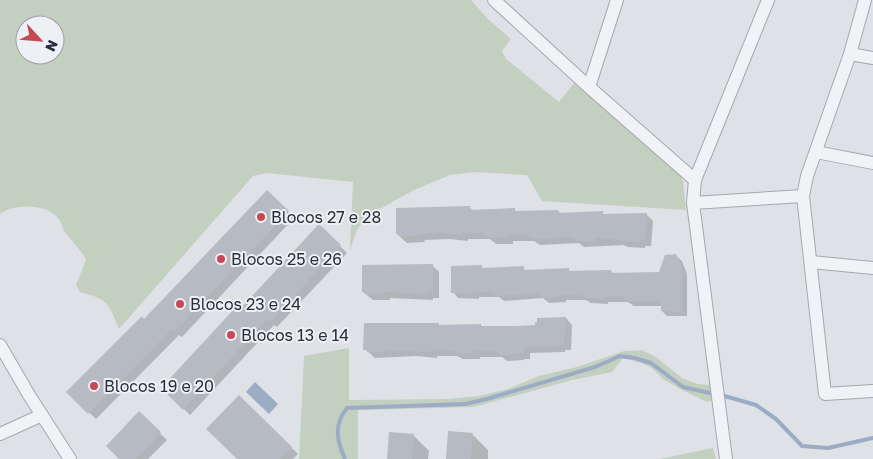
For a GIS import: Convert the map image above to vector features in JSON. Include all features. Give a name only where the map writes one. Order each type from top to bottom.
[{"type":"street","points":[[494,0],[589,87],[696,180]]},
{"type":"street","points":[[589,87],[617,0]]},
{"type":"street","points":[[726,459],[693,203],[696,180],[768,0]]},
{"type":"street","points":[[861,0],[865,0],[850,54],[808,176],[803,196],[825,394],[873,391]]},
{"type":"street","points":[[850,54],[873,58]]},
{"type":"street","points":[[816,152],[873,163]]},
{"type":"street","points":[[693,203],[803,196]]},
{"type":"street","points":[[810,262],[873,268]]},
{"type":"street","points":[[0,345],[70,459]]},
{"type":"street","points":[[0,434],[42,415]]},
{"type":"green space","points":[[0,0],[471,0],[488,19],[511,39],[502,51],[506,59],[559,102],[574,83],[676,168],[683,181],[686,210],[542,201],[527,175],[476,172],[450,175],[414,190],[367,216],[357,230],[350,250],[353,182],[267,173],[253,176],[119,329],[106,303],[97,297],[80,292],[76,285],[86,260],[65,232],[58,218],[53,213],[39,208],[22,207],[6,210],[0,214]]},
{"type":"green space","points":[[349,348],[349,400],[448,399],[479,396],[508,389],[539,376],[577,367],[624,351],[642,350],[656,357],[682,378],[698,384],[711,385],[714,400],[707,402],[663,379],[652,368],[623,358],[612,372],[572,380],[474,407],[358,410],[358,459],[299,459],[304,356]]},
{"type":"green space","points":[[713,448],[716,459],[659,459]]},
{"type":"water","points":[[255,382],[278,404],[269,414],[246,392]]},
{"type":"building","points":[[267,190],[289,211],[174,332],[172,329],[88,414],[66,392],[142,316],[144,319]]},
{"type":"building","points":[[470,206],[470,210],[515,208],[515,211],[558,210],[558,213],[603,211],[603,214],[647,213],[645,240],[639,240],[639,242],[595,238],[595,241],[576,241],[573,237],[532,239],[528,235],[507,235],[507,237],[488,238],[488,236],[484,236],[484,233],[462,233],[462,235],[444,233],[418,234],[418,236],[400,237],[399,234],[396,234],[396,208]]},
{"type":"building","points":[[319,224],[341,245],[270,322],[267,319],[183,410],[161,388],[236,307],[239,310]]},
{"type":"building","points":[[676,254],[682,267],[682,312],[661,311],[661,301],[627,301],[623,297],[603,297],[603,299],[585,298],[581,297],[581,295],[561,295],[561,297],[542,298],[539,293],[497,296],[493,292],[474,292],[474,294],[451,293],[451,266],[482,265],[482,268],[524,266],[524,270],[569,268],[569,271],[611,270],[611,273],[659,272],[665,255]]},
{"type":"building","points":[[433,264],[433,292],[427,292],[427,294],[384,292],[384,294],[365,294],[366,292],[362,292],[362,265]]},
{"type":"building","points":[[566,317],[564,344],[559,344],[559,346],[524,347],[524,353],[518,354],[499,355],[495,351],[455,353],[455,351],[451,350],[431,350],[431,352],[386,350],[386,352],[367,352],[367,350],[363,350],[364,323],[517,326],[535,325],[537,318]]},
{"type":"building","points":[[239,395],[292,447],[280,459],[237,459],[206,429]]},
{"type":"building","points":[[139,411],[161,432],[136,459],[119,459],[106,446]]},
{"type":"building","points":[[448,431],[473,433],[471,459],[446,459]]},
{"type":"building","points":[[389,432],[414,434],[412,459],[387,459]]},
{"type":"waterway","points":[[345,459],[338,439],[338,427],[347,408],[465,404],[595,367],[620,356],[651,363],[683,387],[714,394]]},
{"type":"waterway","points":[[721,395],[756,405],[776,419],[802,446],[828,448],[873,438]]},
{"type":"place","name":"Blocos 27 e 28","points":[[261,217]]},
{"type":"place","name":"Blocos 25 e 26","points":[[221,259]]},
{"type":"place","name":"Blocos 23 e 24","points":[[180,304]]},
{"type":"place","name":"Blocos 13 e 14","points":[[231,335]]},
{"type":"place","name":"Blocos 19 e 20","points":[[94,386]]}]
